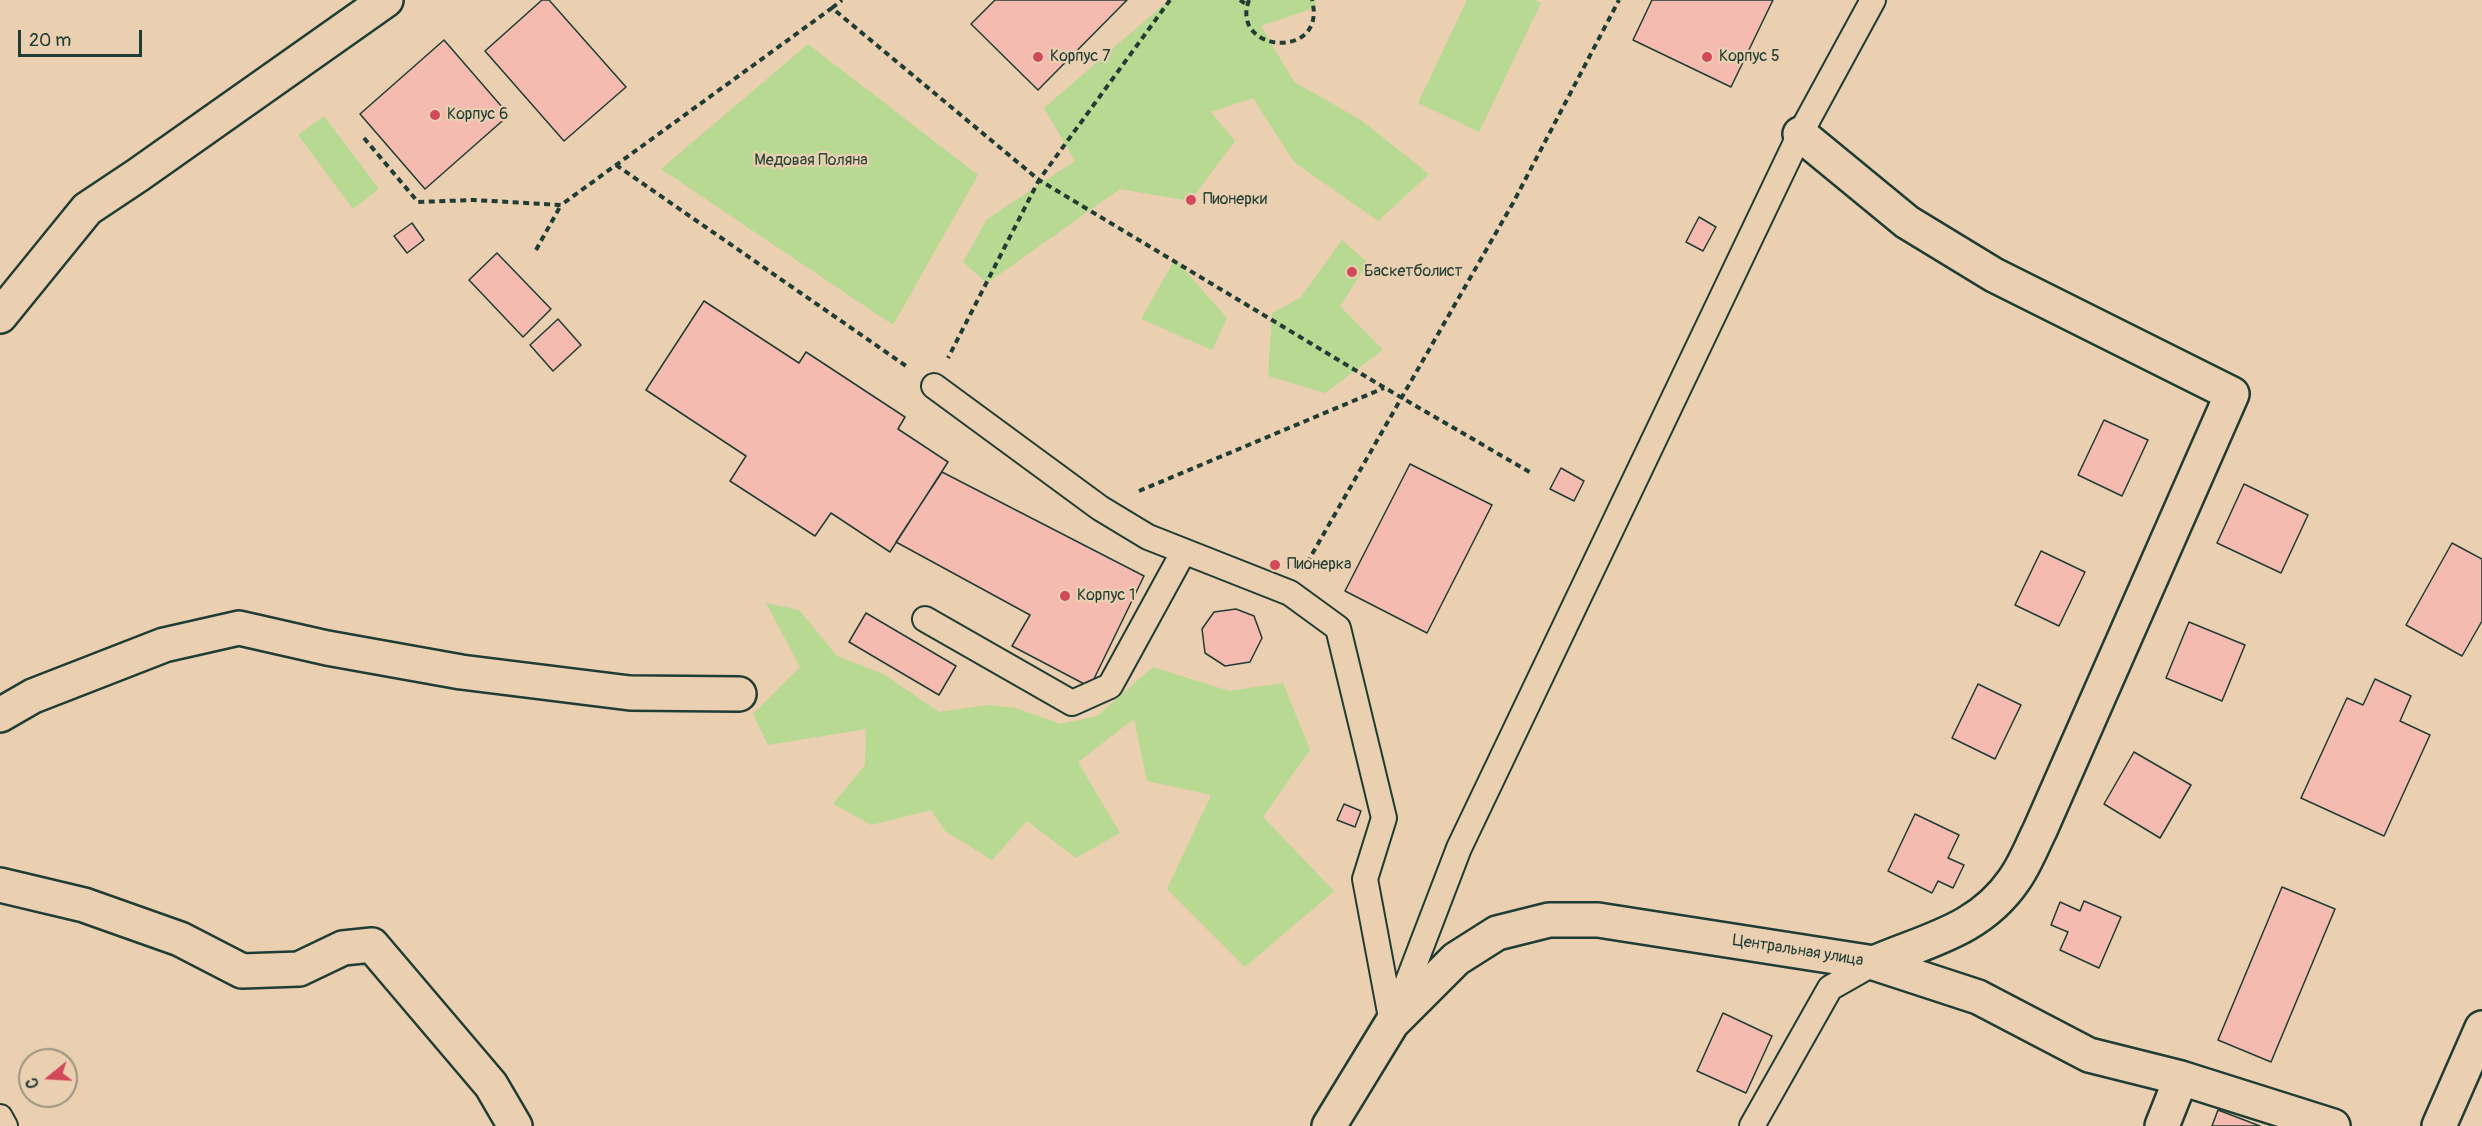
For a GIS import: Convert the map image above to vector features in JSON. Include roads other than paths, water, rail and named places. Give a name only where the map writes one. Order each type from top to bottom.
[{"type":"street","points":[[0,316],[87,208],[138,176],[386,0]]},
{"type":"street","points":[[1800,134],[1906,222],[1984,269],[2232,394],[2040,830],[2014,880],[1983,915],[1951,934],[1914,945],[1874,963]]},
{"type":"street","points":[[0,715],[33,696],[164,645],[239,628],[327,648],[461,672],[630,693],[739,694]]},
{"type":"street","points":[[0,885],[84,905],[180,939],[242,971],[299,969],[343,948],[372,945],[491,1085],[515,1126]]},
{"type":"street","name":"Центральная улица","points":[[1329,1126],[1392,1023],[1456,959],[1497,933],[1549,920],[1598,920],[1874,963],[1978,997],[2089,1055],[2181,1078],[2333,1126]]},
{"type":"street","points":[[2439,1126],[2482,1028]]},
{"type":"street","points":[[2162,1126],[2181,1078]]},
{"type":"lane","points":[[1392,1023],[1459,848],[1800,134],[1873,0]]},
{"type":"lane","points":[[934,386],[1100,508],[1148,537],[1290,593],[1338,627],[1384,818],[1365,879],[1392,1023]]},
{"type":"lane","points":[[924,618],[1072,703],[1110,686],[1184,551]]},
{"type":"lane","points":[[1752,1126],[1830,988],[1874,963]]},
{"type":"lane","points":[[0,1118],[5,1126]]},
{"type":"place","name":"Корпус 7","points":[[1038,57]]},
{"type":"place","name":"Корпус 5","points":[[1707,57]]},
{"type":"place","name":"Корпус 6","points":[[435,115]]},
{"type":"place","name":"Пионерки","points":[[1191,200]]},
{"type":"place","name":"Баскетболист","points":[[1352,272]]},
{"type":"place","name":"Пионерка","points":[[1275,565]]},
{"type":"place","name":"Корпус 1","points":[[1065,596]]},
{"type":"park label","name":"Медовая Поляна","points":[[811,161]]}]
